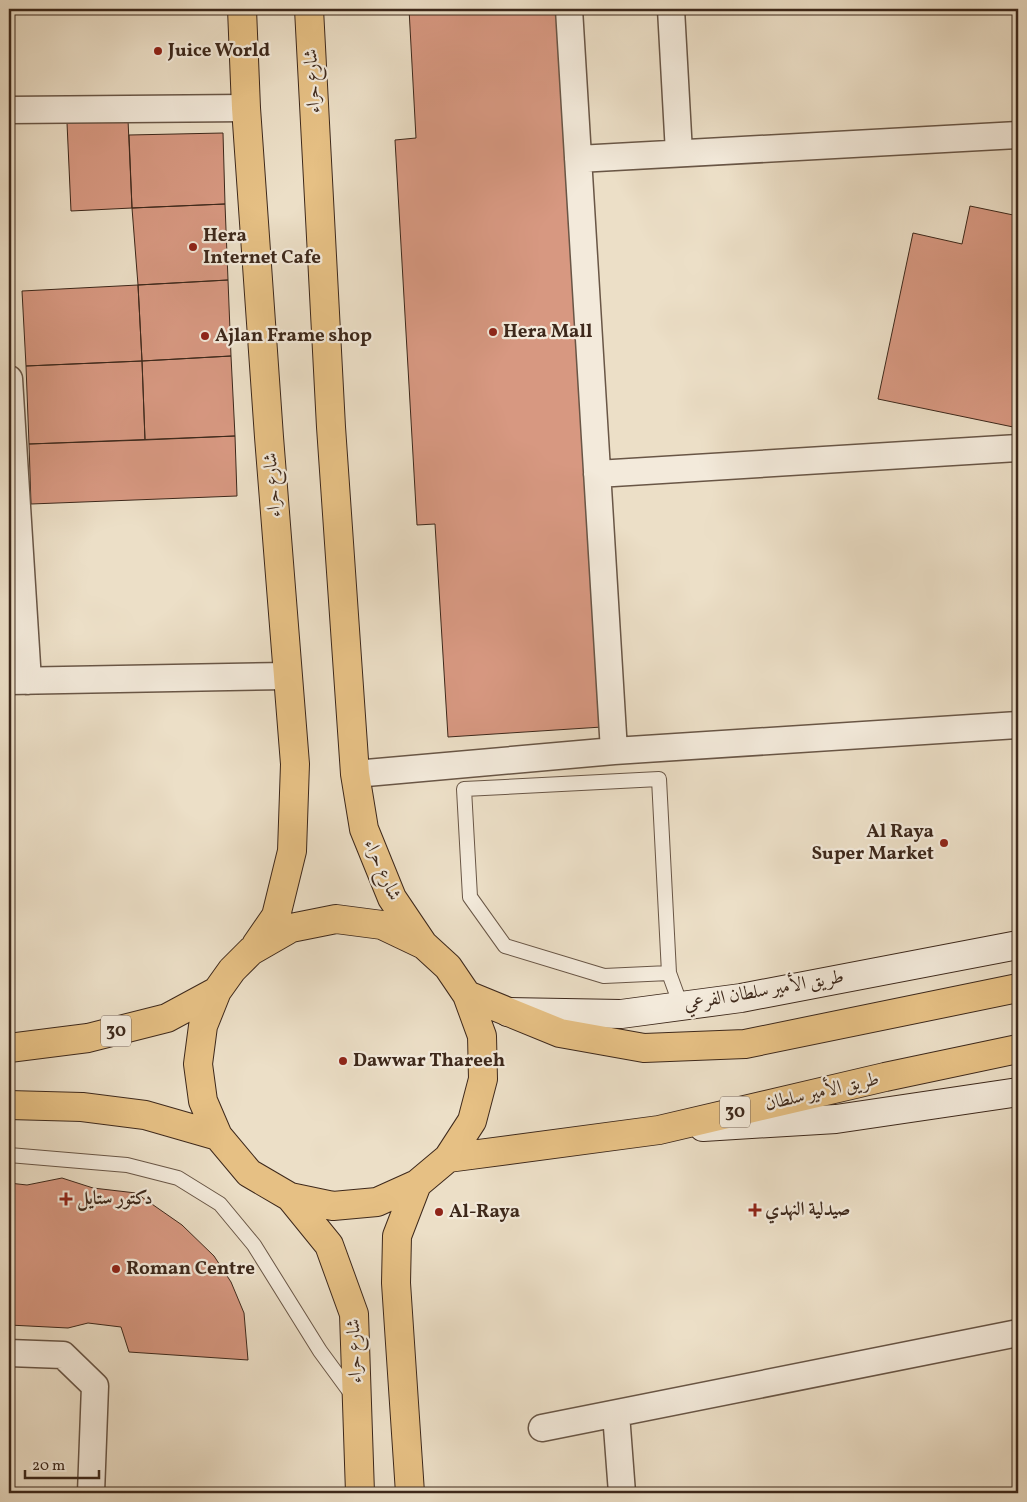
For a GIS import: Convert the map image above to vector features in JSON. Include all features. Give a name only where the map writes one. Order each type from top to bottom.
[{"type":"main road","name":"شارع حراء","points":[[242,9],[246,108],[295,764],[292,851],[276,916],[251,951]]},
{"type":"main road","name":"شارع حراء","points":[[309,9],[331,427],[355,774],[364,829],[388,890],[424,945]]},
{"type":"main road","points":[[336,919],[382,925],[424,945],[448,967],[467,995],[482,1036],[483,1079],[472,1122],[448,1158],[418,1184],[377,1202],[342,1206],[333,1206],[290,1197],[249,1173],[218,1136],[203,1102],[198,1064],[203,1026],[217,991],[232,970],[251,951],[291,928],[336,919]]},
{"type":"main road","name":"طريق الأمير سلطان الفرعي","points":[[508,1012],[621,1014],[741,998],[1018,945]]},
{"type":"main road","points":[[467,995],[560,1033],[644,1048],[745,1044],[1018,988]]},
{"type":"main road","name":"30","points":[[9,1048],[88,1038],[167,1018],[217,991]]},
{"type":"main road","name":"طريق الأمير سلطان","points":[[448,1158],[659,1130],[885,1077],[1018,1049]]},
{"type":"main road","points":[[659,1130],[836,1119],[1018,1092]]},
{"type":"main road","points":[[9,1105],[82,1107],[145,1116],[218,1136]]},
{"type":"main road","points":[[410,1493],[396,1283],[397,1236],[418,1184]]},
{"type":"main road","name":"شارع حراء","points":[[290,1197],[329,1245],[354,1314],[360,1493]]},
{"type":"street","points":[[569,9],[597,474],[600,764]]},
{"type":"street","points":[[671,9],[678,153]]},
{"type":"street","points":[[9,110],[246,108]]},
{"type":"street","points":[[578,159],[1018,135]]},
{"type":"street","points":[[9,394],[18,681],[287,676]]},
{"type":"street","points":[[597,474],[1018,448]]},
{"type":"street","points":[[355,774],[529,759],[600,764],[1018,725]]},
{"type":"street","points":[[542,1428],[1018,1334]]},
{"type":"street","points":[[9,1353],[62,1355],[95,1386],[91,1493]]},
{"type":"street","points":[[616,1414],[622,1493]]},
{"type":"lane","points":[[529,759],[530,786]]},
{"type":"lane","points":[[668,973],[604,976],[505,946],[470,897],[464,789],[530,786],[600,764],[659,779],[668,973],[681,1006]]},
{"type":"lane","points":[[9,1155],[127,1165],[178,1178],[220,1204],[254,1245],[320,1351],[356,1400]]},
{"type":"building","name":"Hera Mall","points":[[409,9],[560,9],[602,727],[448,737],[435,524],[417,525],[395,140],[416,138]]},
{"type":"building","points":[[128,120],[132,208],[71,211],[67,123]]},
{"type":"building","points":[[223,133],[225,204],[132,208],[129,135]]},
{"type":"building","points":[[225,204],[228,280],[138,285],[132,208]]},
{"type":"building","points":[[970,206],[1018,216],[1018,428],[878,399],[913,233],[962,244]]},
{"type":"building","points":[[228,280],[231,356],[142,361],[138,285]]},
{"type":"building","points":[[138,285],[142,361],[26,366],[22,291]]},
{"type":"building","points":[[231,356],[235,436],[145,440],[142,361]]},
{"type":"building","points":[[142,361],[145,440],[29,444],[26,366]]},
{"type":"building","points":[[235,436],[237,496],[31,504],[29,444]]},
{"type":"building","name":"Roman Centre","points":[[62,1178],[93,1188],[136,1193],[182,1225],[214,1256],[231,1282],[244,1313],[248,1360],[129,1352],[121,1327],[88,1323],[68,1328],[9,1325],[9,1183],[27,1185]]},
{"type":"place","name":"Juice World","points":[[158,51]]},
{"type":"place","name":"Hera Internet Cafe","points":[[193,247]]},
{"type":"place","name":"Hera Mall","points":[[493,332]]},
{"type":"place","name":"Ajlan Frame shop","points":[[205,336]]},
{"type":"place","name":"Al Raya Super Market","points":[[944,843]]},
{"type":"place","name":"Dawwar Thareeh","points":[[343,1061]]},
{"type":"place","name":"دكتور ستايل","points":[[66,1199]]},
{"type":"place","name":"صيدلية النهدي","points":[[755,1210]]},
{"type":"place","name":"Al-Raya","points":[[439,1212]]},
{"type":"place","name":"Roman Centre","points":[[116,1269]]}]
